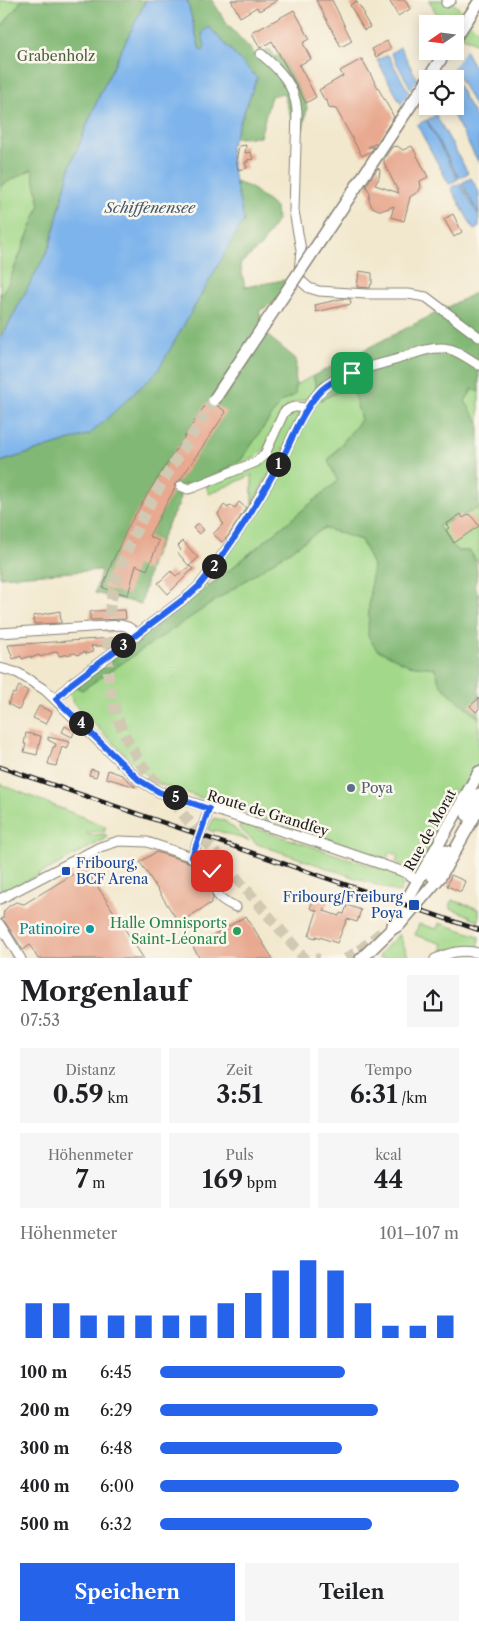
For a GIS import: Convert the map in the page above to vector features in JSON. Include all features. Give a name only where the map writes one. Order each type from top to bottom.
[{"type":"main road","points":[[464,24],[479,2]]},
{"type":"main road","points":[[214,400],[419,92]]},
{"type":"main road","name":"Rue de Morat","points":[[392,929],[395,920],[479,772]]},
{"type":"main road","points":[[432,875],[479,794]]},
{"type":"main road","name":"Rue de Morat","points":[[365,957],[392,929],[399,925],[440,877],[479,808]]},
{"type":"street","points":[[261,54],[281,72],[295,97],[297,111],[294,211],[301,250],[299,273],[301,281],[309,288],[319,291],[408,294],[426,297],[479,337]]},
{"type":"street","points":[[56,699],[71,684],[189,595],[209,573],[252,511],[307,409],[317,394],[328,384],[352,373],[428,350],[452,349],[479,365]]},
{"type":"street","points":[[182,486],[188,489],[192,488],[256,462],[265,454],[284,412],[289,408],[297,406],[307,409]]},
{"type":"street","points":[[0,633],[121,625],[128,627],[138,634]]},
{"type":"street","name":"Route de Grandfey","points":[[0,668],[18,673],[56,699],[139,780],[159,792],[319,843],[404,872],[419,880]]},
{"type":"street","points":[[192,857],[209,809]]},
{"type":"street","points":[[0,899],[100,847],[119,841],[148,842],[204,861],[212,871],[218,895],[236,907]]},
{"type":"street","points":[[0,925],[21,958]]},
{"type":"street","points":[[434,958],[454,952],[479,953]]},
{"type":"green space","points":[[0,0],[22,0],[0,29]]},
{"type":"green space","name":"Grabenholz","points":[[22,0],[146,0],[100,94],[71,164],[50,246],[5,331],[0,336],[0,296],[8,284],[40,205],[32,169],[0,186],[0,29]]},
{"type":"green space","points":[[187,0],[212,0],[227,24],[257,56],[270,49],[275,57],[280,55],[306,103],[307,108],[303,129],[296,131],[283,93],[271,96],[260,137],[234,138],[257,78],[205,47],[203,51],[200,50]]},
{"type":"green space","points":[[429,0],[450,0],[479,28],[479,45],[464,38],[464,15],[437,15]]},
{"type":"green space","points":[[32,169],[40,205],[8,284],[0,296],[0,186]]},
{"type":"green space","points":[[235,182],[250,187],[276,208],[277,220],[261,246],[240,264],[245,287],[284,280],[295,290],[259,311],[268,336],[296,359],[295,395],[281,402],[241,460],[213,477],[181,486],[179,504],[151,562],[141,604],[95,593],[101,570],[0,577],[0,462],[90,434],[244,221]]},
{"type":"green space","points":[[479,291],[479,392],[472,389],[465,401],[479,423],[479,508],[438,526],[457,551],[470,551],[476,564],[477,577],[474,587],[479,594],[479,718],[440,685],[435,668],[408,665],[376,649],[368,636],[373,565],[361,540],[324,528],[82,690],[76,687],[210,586],[338,481],[328,461],[361,420],[352,386],[320,400],[313,376]]},
{"type":"green space","points":[[313,376],[317,390],[310,398],[288,405],[264,449],[255,458],[213,477],[241,460],[281,402],[295,395],[294,386]]},
{"type":"green space","points":[[352,385],[361,420],[328,460],[338,481],[210,586],[220,574],[215,569],[305,416],[319,396],[321,400]]},
{"type":"green space","points":[[473,389],[479,392],[479,423],[465,401]]},
{"type":"green space","points":[[294,410],[299,411],[300,415],[281,453],[252,503],[252,475],[209,494],[206,485],[257,464],[286,415]]},
{"type":"green space","points":[[479,508],[479,564],[470,551],[457,551],[438,526]]},
{"type":"green space","points":[[324,528],[361,540],[373,565],[369,603],[408,665],[435,668],[440,685],[479,718],[479,764],[420,866],[413,868],[416,861],[413,859],[408,867],[396,863],[398,855],[390,852],[387,859],[159,784],[149,778],[73,703],[69,690],[205,582],[210,586],[77,687],[82,689]]},
{"type":"green space","points":[[0,784],[105,826],[105,831],[87,832],[88,835],[105,834],[107,838],[0,895]]},
{"type":"green space","points":[[214,818],[225,821],[249,841],[215,830],[214,832],[208,830]]},
{"type":"green space","points":[[240,823],[399,875],[403,884],[400,893],[257,844],[239,828]]},
{"type":"green space","points":[[452,900],[479,909],[479,921],[450,908]]},
{"type":"green space","points":[[439,923],[479,936],[479,951],[449,949],[441,951],[443,944],[415,935],[419,924],[437,929]]},
{"type":"green space","points":[[399,934],[409,958],[379,958],[381,953]]},
{"type":"water","name":"Schiffenensee","points":[[146,0],[187,0],[200,50],[203,51],[205,47],[202,34],[209,27],[257,78],[230,148],[235,182],[244,220],[157,372],[90,434],[0,462],[0,336],[5,331],[50,246],[71,164],[100,94]]},
{"type":"water","points":[[400,47],[419,82],[419,103],[391,53]]},
{"type":"water","points":[[464,48],[479,75],[479,114],[464,87],[464,70],[455,70],[449,60],[464,60]]},
{"type":"water","points":[[388,55],[419,111],[419,115],[422,116],[411,122],[377,60]]},
{"type":"water","points":[[464,96],[479,123],[479,163],[453,115],[464,115]]},
{"type":"water","points":[[436,115],[468,173],[459,178],[427,120]]},
{"type":"water","points":[[426,120],[458,179],[449,184],[417,125]]},
{"type":"water","points":[[471,178],[479,192],[479,214],[462,183]]},
{"type":"water","points":[[460,183],[479,216],[479,227],[474,230],[451,188]]},
{"type":"pier","points":[[470,0],[479,0],[478,30],[464,15],[461,14]]},
{"type":"pier","points":[[430,60],[458,60],[452,70],[425,69]]},
{"type":"pier","points":[[419,77],[419,115],[422,115],[418,121],[411,125],[400,107]]},
{"type":"building","points":[[231,0],[278,0],[259,11],[257,7],[240,17]]},
{"type":"building","points":[[316,0],[332,0],[352,41],[341,47]]},
{"type":"building","points":[[389,0],[405,0],[410,9],[398,16]]},
{"type":"building","points":[[356,1],[365,14],[363,15],[370,27],[364,30],[350,5]]},
{"type":"building","points":[[294,10],[310,39],[303,43],[311,59],[299,65],[316,97],[306,103],[272,41],[260,48],[252,33]]},
{"type":"building","points":[[387,41],[391,49],[376,57],[372,49]]},
{"type":"building","points":[[362,59],[394,117],[377,143],[368,147],[374,147],[371,151],[362,156],[336,109],[329,108],[327,100],[325,101],[319,90],[343,76],[340,71]]},
{"type":"building","points":[[246,145],[245,153],[251,152],[253,159],[245,162],[247,168],[238,170],[236,161],[239,146]]},
{"type":"building","points":[[397,146],[403,150],[412,146],[428,177],[420,181],[421,187],[419,191],[410,197],[404,221],[391,217],[394,206],[383,210],[372,207],[369,200],[370,193],[366,186],[378,168],[380,170],[379,178],[375,185],[399,193],[384,163],[384,159],[392,147]]},
{"type":"building","points":[[453,214],[462,232],[454,237],[444,219]]},
{"type":"building","points":[[359,271],[372,273],[370,288],[357,287]]},
{"type":"building","points":[[341,299],[350,299],[351,304],[316,312],[315,305]]},
{"type":"building","points":[[207,402],[210,406],[218,406],[226,412],[180,480],[176,483],[149,536],[159,541],[147,570],[136,565],[128,595],[103,588],[112,562],[129,525]]},
{"type":"building","points":[[239,502],[246,508],[222,542],[213,534],[223,524],[218,514],[224,505],[228,508],[230,505],[235,508]]},
{"type":"building","points":[[461,514],[463,518],[470,514],[479,526],[454,543],[446,530],[449,528],[446,524]]},
{"type":"building","points":[[198,523],[204,530],[199,534],[193,528]]},
{"type":"building","points":[[183,541],[198,558],[189,566],[178,553],[181,550],[178,546]]},
{"type":"building","points":[[190,566],[193,569],[168,594],[158,583],[171,571],[176,576]]},
{"type":"building","points":[[125,610],[126,619],[90,620],[90,612]]},
{"type":"building","points":[[60,611],[61,623],[34,624],[33,616]]},
{"type":"building","points":[[113,638],[102,646],[91,646],[93,652],[86,654],[85,652],[77,655],[76,653],[59,656],[57,651],[40,657],[39,655],[31,658],[30,656],[22,659],[21,656],[13,659],[8,645]]},
{"type":"building","points":[[19,686],[28,691],[19,710],[8,704]]},
{"type":"building","points":[[479,698],[479,709],[476,712],[470,706]]},
{"type":"building","points":[[39,706],[52,712],[46,724],[33,718]]},
{"type":"building","points":[[65,726],[75,731],[72,737],[62,732]]},
{"type":"building","points":[[26,733],[41,736],[37,755],[24,752]]},
{"type":"building","points":[[48,737],[70,742],[67,749],[62,747],[56,766],[48,764],[53,747],[56,744],[48,740]]},
{"type":"building","points":[[91,769],[98,771],[96,777],[89,775]]},
{"type":"building","points":[[108,770],[122,775],[136,787],[106,778]]},
{"type":"building","points":[[156,852],[201,866],[206,875],[213,898],[211,903],[179,923],[140,862]]},
{"type":"building","points":[[85,867],[143,958],[37,958],[30,945],[23,950],[5,922],[1,919],[3,918],[4,911],[9,906],[16,902],[24,904]]},
{"type":"building","points":[[451,875],[465,881],[461,892],[447,886]]},
{"type":"building","points":[[315,894],[329,899],[324,911],[339,916],[340,913],[344,914],[347,905],[361,910],[357,922],[347,919],[337,943],[316,936],[316,938],[309,936],[317,911],[310,908]]},
{"type":"building","name":"Halle Omnisports Saint-Léonard","points":[[246,916],[272,958],[199,958],[193,947]]},
{"type":"tunnel","points":[[214,400],[144,514],[122,563],[112,595],[109,616],[108,663],[110,690],[122,729],[143,767],[304,958]]},
{"type":"tunnel","points":[[409,904],[431,875]]},
{"type":"tunnel","points":[[348,958],[384,930]]},
{"type":"railway","points":[[0,767],[479,930]]},
{"type":"place","name":"Poya","points":[[351,788]]},
{"type":"place","name":"Fribourg, BCF Arena","points":[[66,871]]},
{"type":"place","name":"Fribourg/Freiburg Poya","points":[[414,905]]},
{"type":"place","name":"Patinoire","points":[[90,929]]},
{"type":"place","name":"Halle Omnisports Saint-Léonard","points":[[237,931]]},
{"type":"route","points":[[212,871],[204,861],[192,857],[209,809],[150,788],[139,780],[56,699],[71,684],[199,586],[252,511],[285,452],[302,416],[317,394],[328,384],[352,373]]}]
